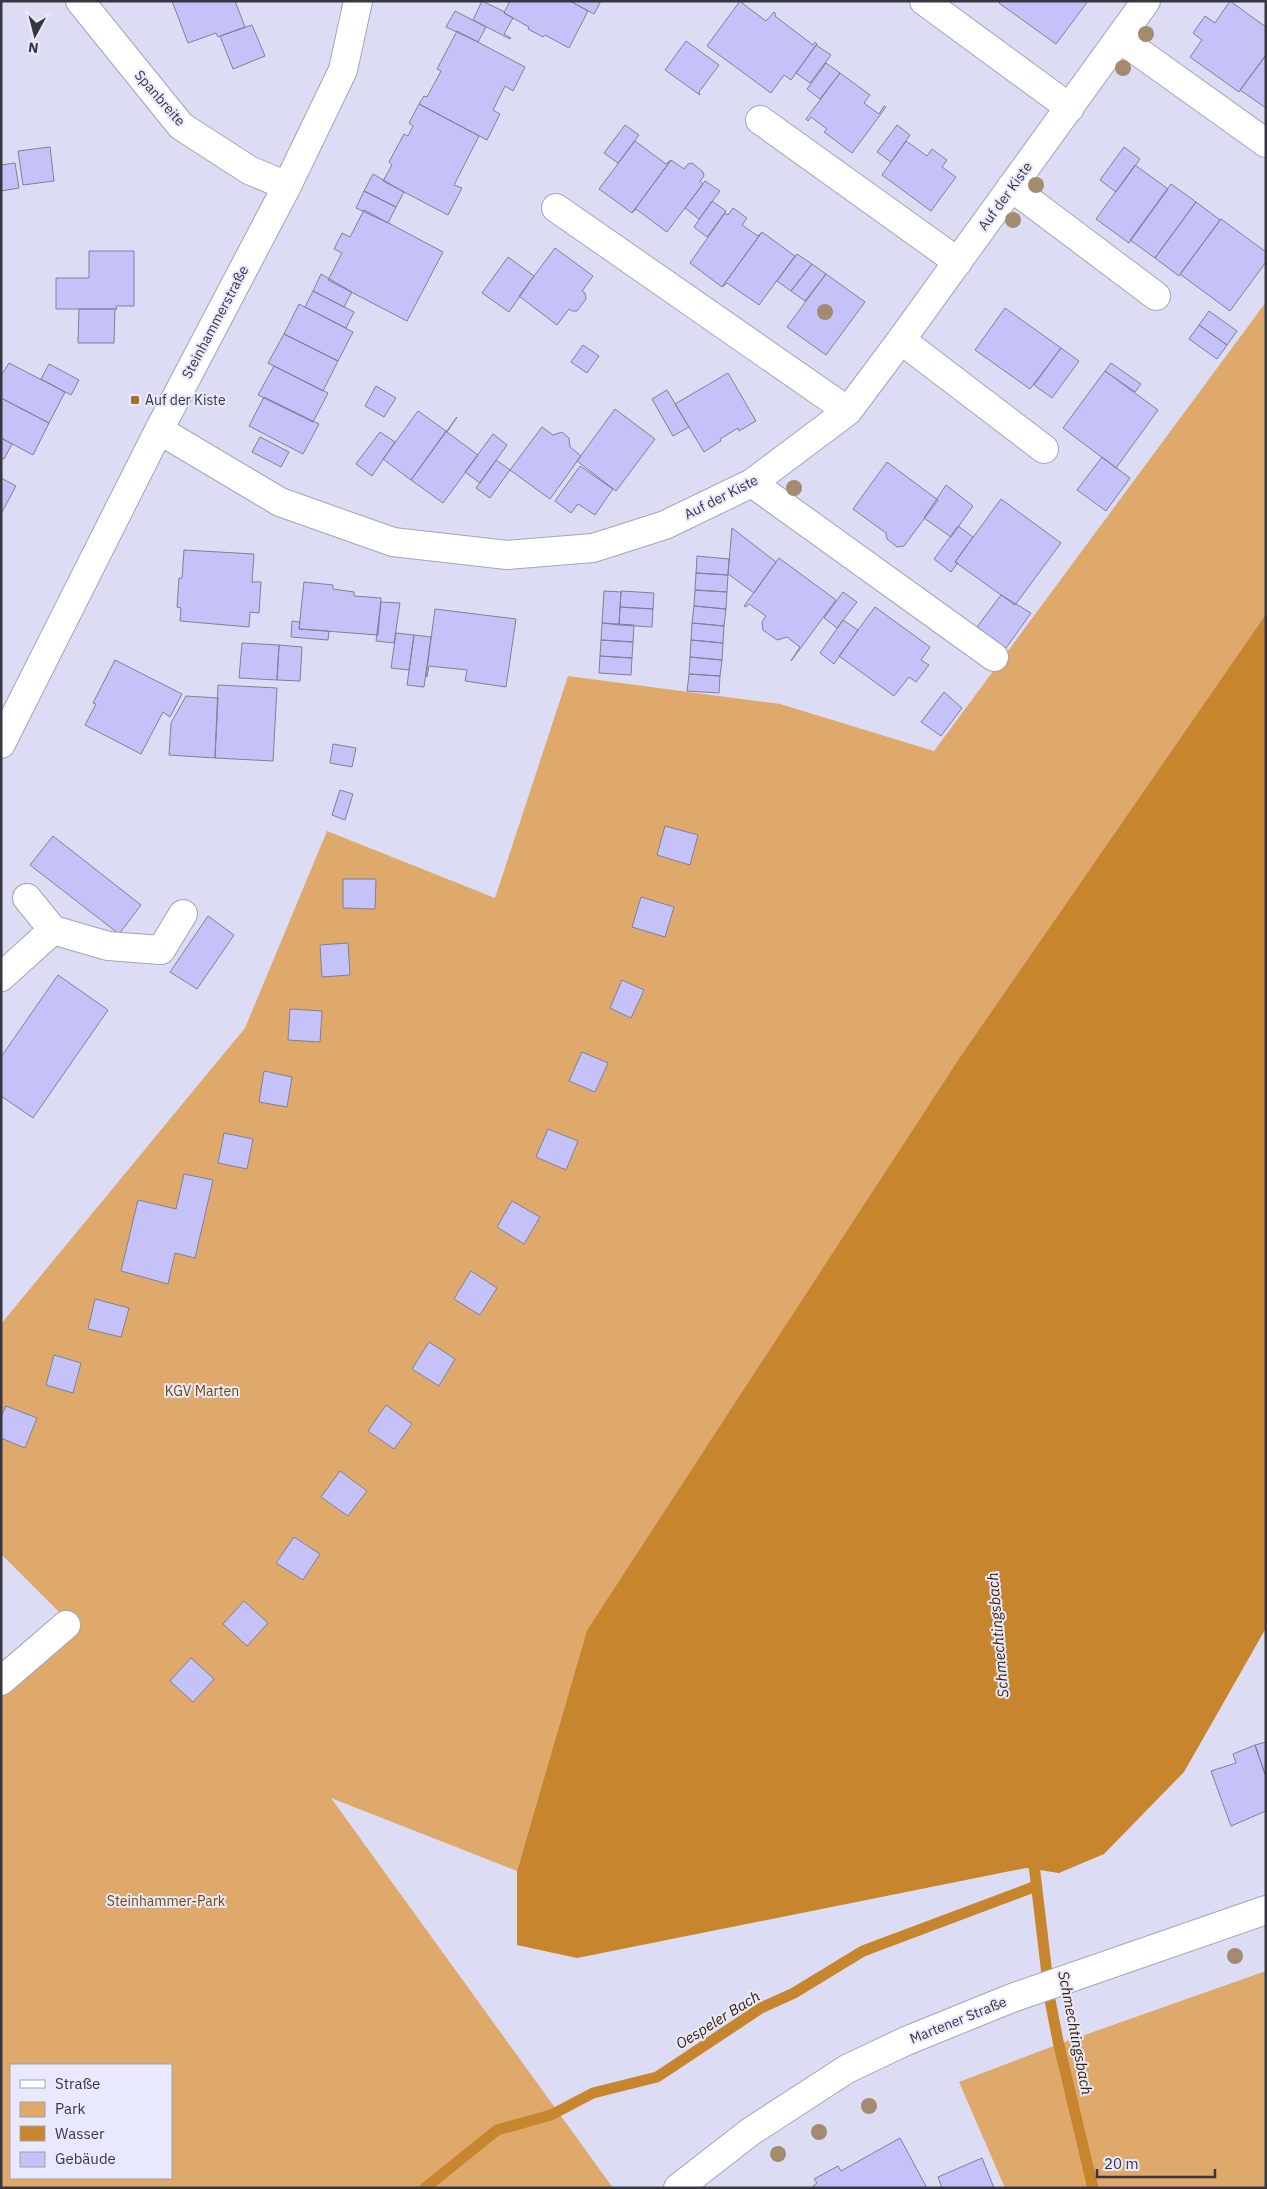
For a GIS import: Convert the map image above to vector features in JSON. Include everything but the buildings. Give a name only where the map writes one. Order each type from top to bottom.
[{"type":"street","name":"Spanbreite","points":[[80,1],[181,126],[249,170],[286,186]]},
{"type":"street","name":"Steinhammerstraße","points":[[1,744],[159,430],[286,186],[343,70],[358,1]]},
{"type":"street","points":[[924,1],[1070,108]]},
{"type":"street","name":"Auf der Kiste","points":[[159,430],[280,502],[393,542],[507,555],[593,548],[665,525],[752,483],[848,411],[902,340],[1146,1]]},
{"type":"street","points":[[1119,38],[1266,143]]},
{"type":"street","points":[[760,120],[958,262]]},
{"type":"street","points":[[1011,187],[1156,296]]},
{"type":"street","points":[[556,208],[848,411]]},
{"type":"street","points":[[902,340],[1044,449]]},
{"type":"street","points":[[752,483],[994,657]]},
{"type":"street","points":[[27,898],[53,930],[108,946],[161,950],[183,914]]},
{"type":"street","points":[[1,976],[53,930]]},
{"type":"street","points":[[1,1681],[66,1625]]},
{"type":"street","name":"Martener Straße","points":[[678,2188],[750,2132],[847,2069],[950,2022],[1012,1998],[1266,1910]]},
{"type":"green space","points":[[1266,302],[1266,614],[960,1057],[587,1630],[517,1871],[331,1798],[613,2188],[1,2188],[1,1685],[75,1628],[1,1554],[1,1324],[245,1028],[327,831],[495,898],[568,676],[780,704],[934,751]]},
{"type":"green space","points":[[1266,1971],[1266,2188],[1005,2188],[959,2082],[1059,2044]]},
{"type":"water","points":[[1266,614],[1266,1628],[1184,1772],[1104,1854],[1059,1873],[1026,1868],[577,1958],[517,1945],[517,1871],[587,1630],[960,1057]]},
{"type":"waterway","name":"Schmechtingsbach","points":[[1033,1856],[1050,2000],[1093,2188]]},
{"type":"waterway","name":"Oespeler Bach","points":[[425,2188],[497,2130],[551,2115],[593,2093],[657,2077],[761,2008],[794,1993],[863,1951],[1036,1886]]},
{"type":"place","name":"Auf der Kiste","points":[[135,400]]},
{"type":"park label","name":"KGV Marten","points":[[202,1391]]},
{"type":"park label","name":"Steinhammer-Park","points":[[166,1901]]}]
